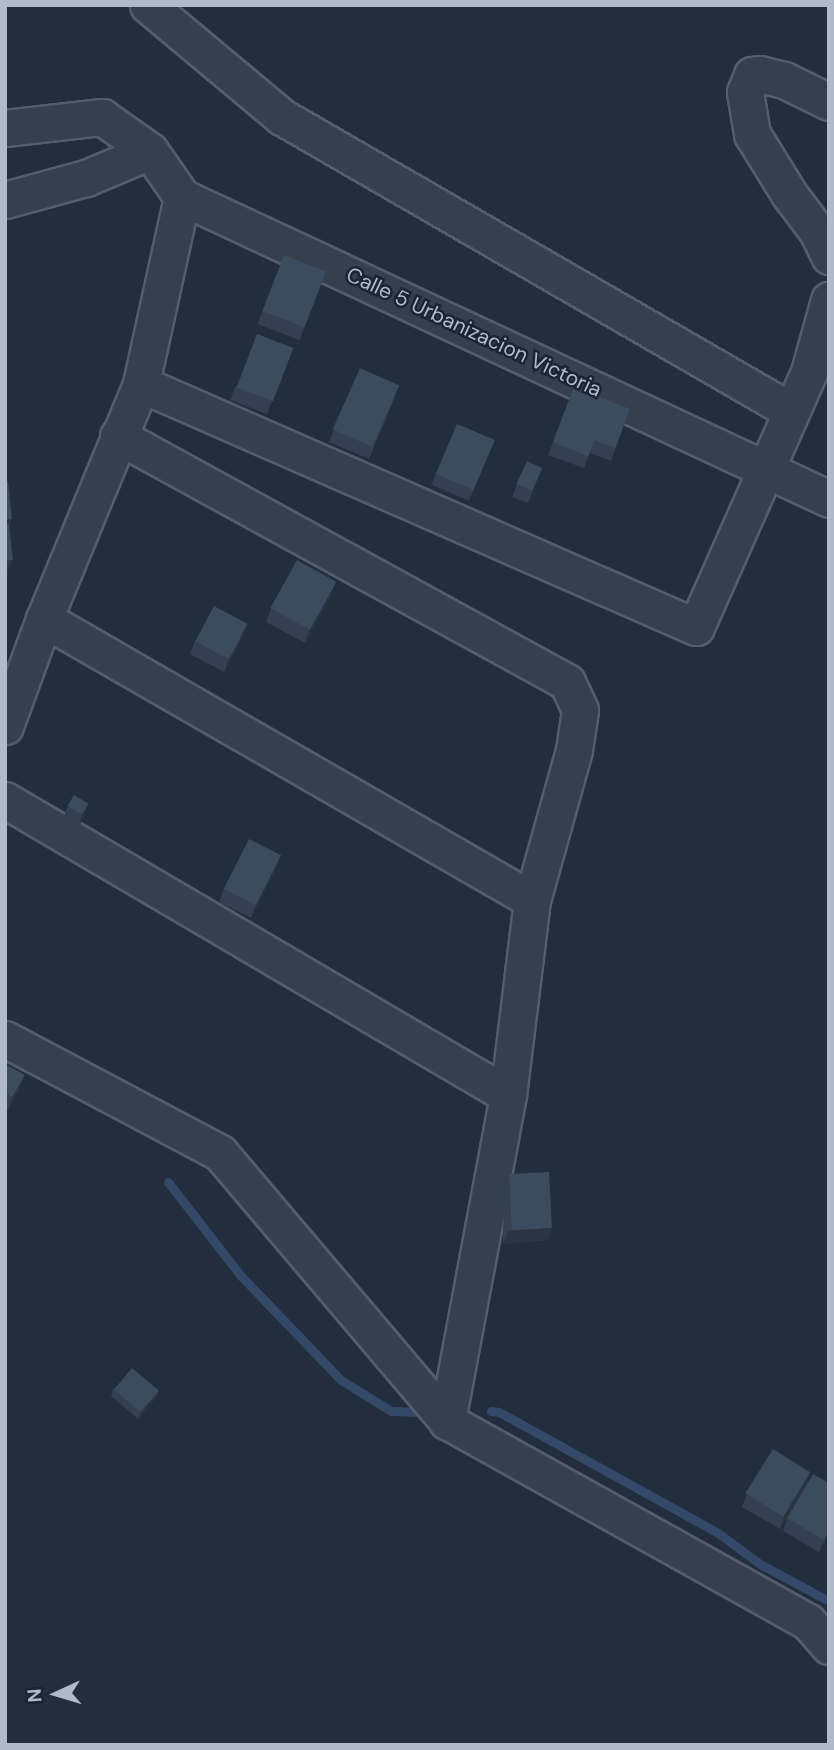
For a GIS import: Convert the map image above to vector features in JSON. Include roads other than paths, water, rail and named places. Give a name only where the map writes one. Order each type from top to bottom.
[{"type":"street","points":[[148,5],[282,117],[791,411]]},
{"type":"street","points":[[829,102],[784,80],[760,74],[752,75],[745,92],[752,134],[789,194],[817,231],[829,256]]},
{"type":"street","points":[[5,128],[57,119],[103,117],[150,151],[182,197],[141,384],[44,619],[5,726]]},
{"type":"street","points":[[5,200],[86,178],[150,151]]},
{"type":"street","name":"Calle 5 Urbanizacion Victoria","points":[[182,197],[829,499]]},
{"type":"street","points":[[141,384],[696,627],[809,372],[829,300]]},
{"type":"street","points":[[118,436],[567,682],[580,710],[578,732],[532,900],[508,1095],[447,1421]]},
{"type":"street","points":[[44,619],[532,900]]},
{"type":"street","points":[[5,800],[508,1095]]},
{"type":"street","points":[[5,1039],[220,1153],[447,1421],[808,1622],[829,1646]]},
{"type":"waterway","points":[[168,1182],[241,1276],[341,1380],[391,1411],[422,1412]]},
{"type":"waterway","points":[[491,1411],[499,1412],[718,1533],[760,1564],[829,1601]]}]
